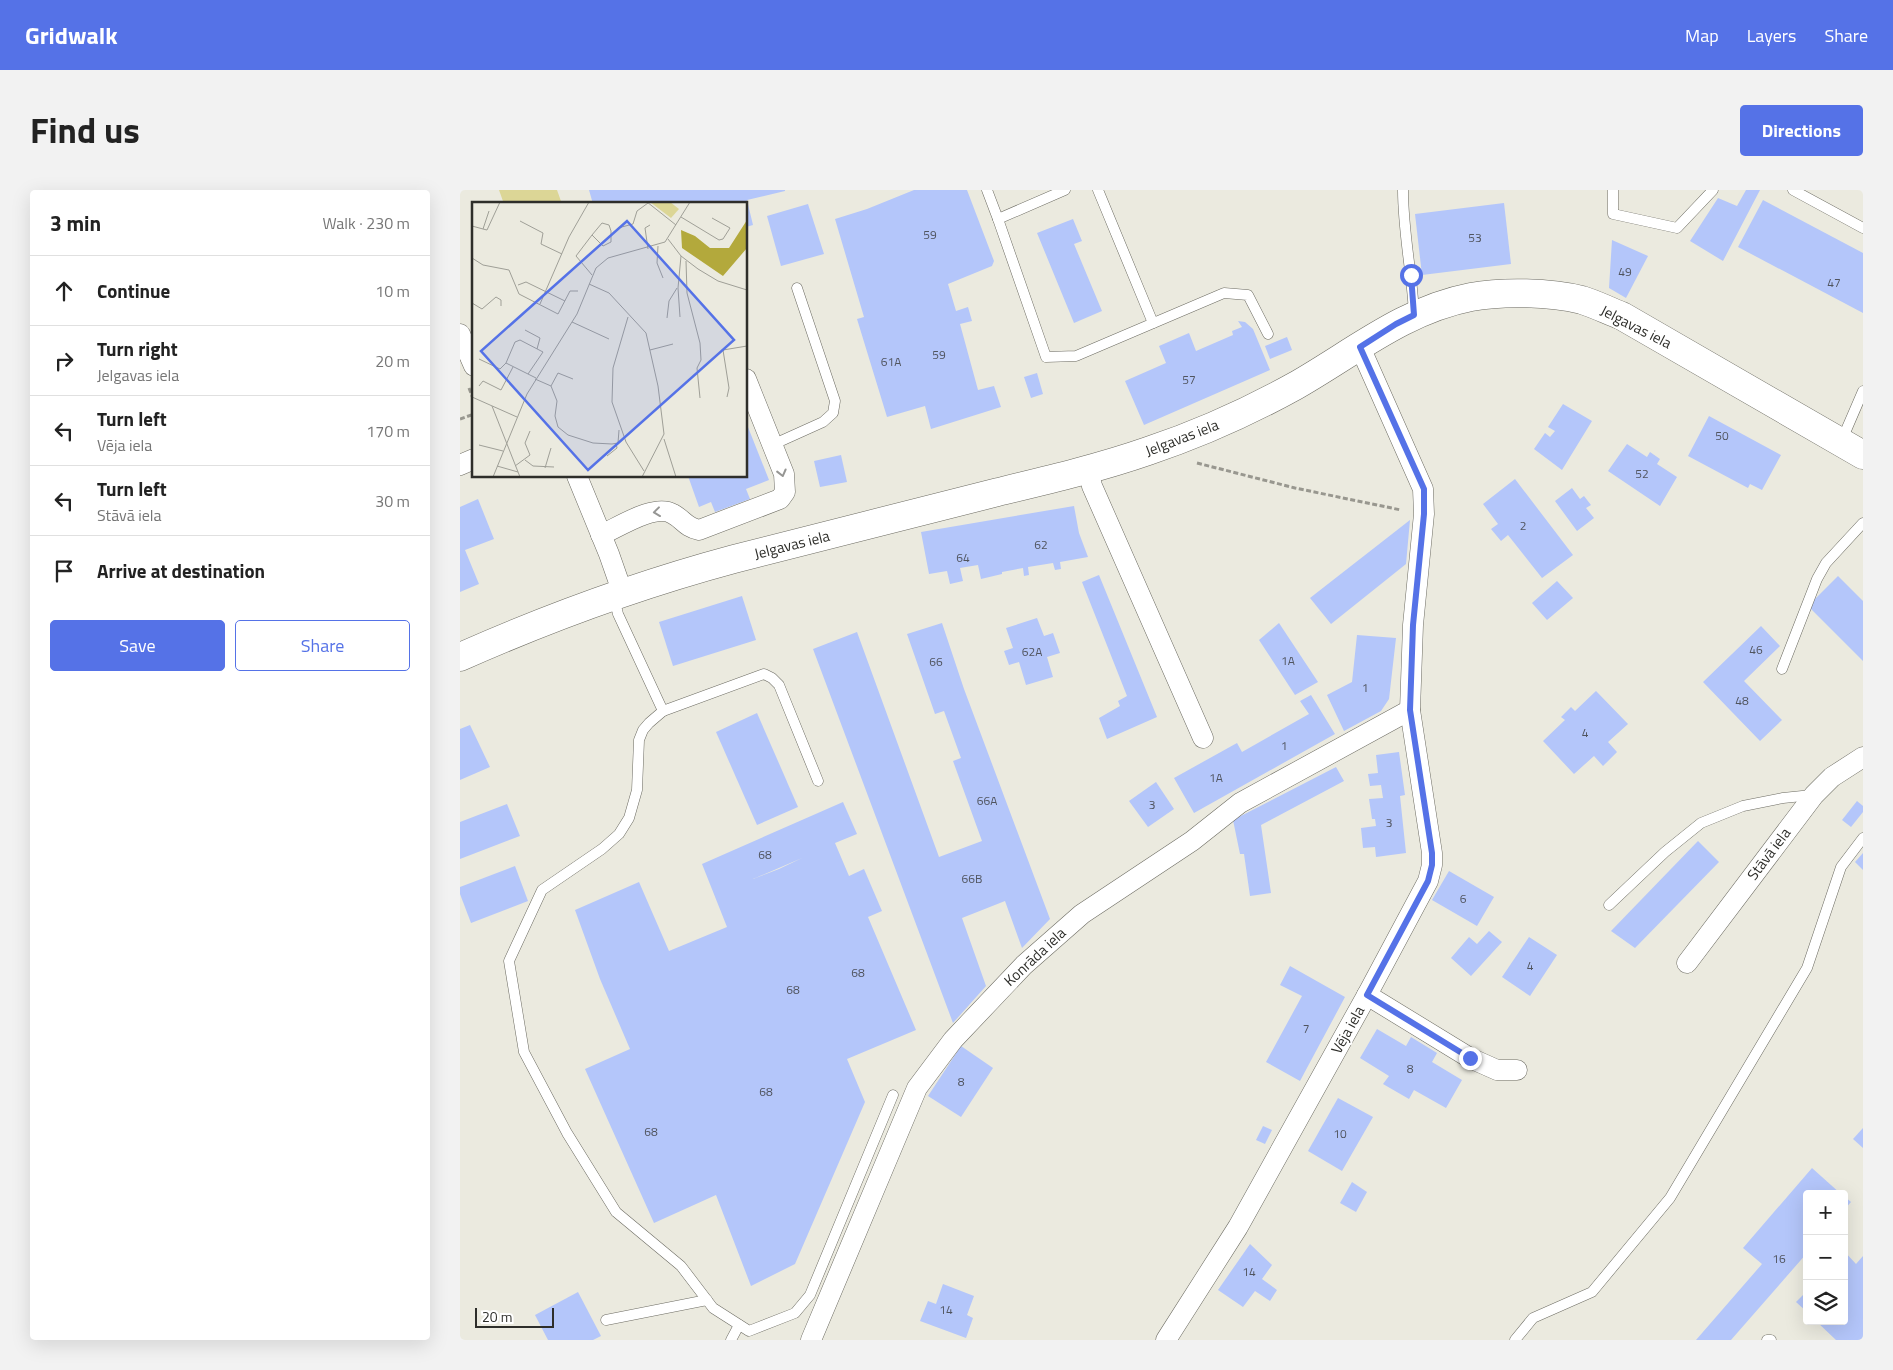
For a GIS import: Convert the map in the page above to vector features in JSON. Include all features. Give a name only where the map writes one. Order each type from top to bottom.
[{"type":"street","name":"Jelgavas iela","points":[[460,657],[618,596],[731,560],[1088,470],[1148,451],[1232,418],[1296,385],[1414,315],[1427,309],[1473,296],[1514,294],[1558,296],[1583,301],[1622,316],[1852,449]]},
{"type":"street","points":[[460,334],[472,361]]},
{"type":"street","name":"Vēja iela","points":[[1166,1340],[1238,1227],[1367,995],[1428,881],[1432,865],[1432,853],[1410,710],[1413,625],[1424,514],[1424,489],[1360,347]]},
{"type":"street","points":[[601,535],[652,511],[665,510],[674,514],[689,528],[699,530],[780,499],[786,492],[784,474],[748,384]]},
{"type":"street","points":[[460,465],[472,460]]},
{"type":"street","points":[[1088,470],[1092,486],[1203,738]]},
{"type":"street","points":[[578,478],[601,535],[618,596]]},
{"type":"street","name":"Konrāda iela","points":[[811,1340],[917,1088],[953,1040],[1024,965],[1082,914],[1192,841],[1240,803],[1410,710]]},
{"type":"street","name":"Stāvā iela","points":[[1687,963],[1814,795],[1832,776],[1863,757]]},
{"type":"street","points":[[1367,995],[1470,1058],[1498,1070],[1517,1070]]},
{"type":"lane","points":[[987,190],[1046,357],[1076,356],[1224,293],[1248,295],[1268,334]]},
{"type":"lane","points":[[998,219],[1065,190]]},
{"type":"lane","points":[[1098,190],[1153,323]]},
{"type":"lane","points":[[1403,190],[1403,215],[1413,283],[1414,315]]},
{"type":"lane","points":[[1613,190],[1613,214],[1676,228],[1713,190]]},
{"type":"lane","points":[[1793,190],[1863,228]]},
{"type":"lane","points":[[772,445],[823,422],[833,413],[835,401],[797,288]]},
{"type":"lane","points":[[1852,449],[1863,391]]},
{"type":"lane","points":[[1782,669],[1817,579],[1826,563],[1863,523]]},
{"type":"lane","points":[[618,596],[618,614],[663,711]]},
{"type":"lane","points":[[818,781],[779,685],[772,678],[764,674],[663,711],[649,722],[639,740],[637,790],[629,818],[619,834],[602,849],[542,890],[509,961],[524,1052],[567,1133],[616,1212],[682,1266],[713,1308],[749,1331],[795,1313],[810,1296],[893,1095]]},
{"type":"lane","points":[[1609,905],[1665,852],[1701,823],[1743,806],[1783,798],[1814,795]]},
{"type":"lane","points":[[1516,1340],[1533,1318],[1592,1292],[1670,1198],[1807,968],[1841,867],[1863,838]]},
{"type":"lane","points":[[606,1320],[708,1300]]},
{"type":"lane","points":[[732,1340],[739,1325]]},
{"type":"path","points":[[460,419],[472,415]]},
{"type":"path","points":[[1194,462],[1357,502],[1424,514]]},
{"type":"shaded area","points":[[499,190],[557,190],[561,202],[503,202]]},
{"type":"building","points":[[589,190],[785,190],[747,200],[747,202],[592,202]]},
{"type":"building","points":[[914,190],[967,190],[994,261],[992,266],[948,284],[956,311],[968,307],[972,321],[960,324],[978,390],[994,386],[1001,407],[931,429],[925,406],[887,417],[857,319],[864,317],[835,219],[867,209]]},
{"type":"building","points":[[1746,190],[1760,190],[1723,261],[1690,241],[1718,198],[1737,206]]},
{"type":"building","points":[[1763,200],[1863,253],[1863,313],[1738,247]]},
{"type":"building","points":[[1504,203],[1511,264],[1422,275],[1415,214]]},
{"type":"building","points":[[748,204],[753,225],[748,226]]},
{"type":"building","points":[[808,204],[824,254],[781,266],[767,216]]},
{"type":"building","points":[[1073,219],[1082,241],[1074,244],[1102,311],[1074,323],[1037,233]]},
{"type":"building","points":[[1612,240],[1648,256],[1626,298],[1609,288]]},
{"type":"building","points":[[1238,321],[1245,322],[1253,329],[1270,370],[1144,425],[1125,381],[1166,363],[1159,346],[1189,333],[1196,351],[1233,335],[1232,331],[1242,327]]},
{"type":"building","points":[[1287,337],[1292,350],[1270,359],[1265,346]]},
{"type":"building","points":[[1037,373],[1043,394],[1031,398],[1024,377]]},
{"type":"building","points":[[1563,404],[1592,421],[1562,470],[1534,449],[1545,433],[1550,437],[1555,431],[1548,427]]},
{"type":"building","points":[[1709,416],[1781,455],[1762,490],[1750,484],[1748,488],[1688,456]]},
{"type":"building","points":[[748,427],[769,480],[746,489],[750,499],[715,512],[711,502],[699,507],[689,478],[748,478]]},
{"type":"building","points":[[1627,444],[1647,457],[1650,452],[1660,459],[1657,464],[1677,477],[1660,506],[1608,471]]},
{"type":"building","points":[[841,455],[847,482],[820,487],[814,461]]},
{"type":"building","points":[[1515,479],[1573,555],[1542,578],[1508,535],[1501,541],[1491,529],[1498,524],[1483,504]]},
{"type":"building","points":[[1572,488],[1580,499],[1584,496],[1591,505],[1586,508],[1594,518],[1577,531],[1555,501]]},
{"type":"building","points":[[478,499],[494,539],[465,550],[479,584],[460,592],[460,507]]},
{"type":"building","points":[[1074,506],[1079,533],[1088,557],[1060,562],[1061,569],[1055,570],[1053,563],[1028,567],[1029,575],[1024,576],[1023,568],[981,579],[978,565],[960,568],[963,581],[950,584],[947,571],[929,574],[921,532]]},
{"type":"building","points":[[1410,520],[1406,564],[1331,624],[1310,598]]},
{"type":"building","points":[[1099,575],[1157,717],[1107,739],[1099,718],[1120,706],[1118,701],[1127,696],[1082,582]]},
{"type":"building","points":[[1838,576],[1863,601],[1863,661],[1808,606]]},
{"type":"building","points":[[1557,581],[1573,598],[1547,620],[1532,603]]},
{"type":"building","points":[[742,596],[756,640],[673,666],[659,622]]},
{"type":"building","points":[[1037,618],[1044,636],[1053,633],[1060,653],[1047,657],[1053,677],[1026,685],[1019,662],[1009,665],[1004,651],[1013,648],[1006,628]]},
{"type":"building","points":[[942,623],[964,689],[1050,919],[1022,948],[1005,901],[962,918],[986,986],[953,1023],[813,649],[857,632],[939,857],[982,841],[953,761],[961,758],[944,711],[935,714],[907,634]]},
{"type":"building","points":[[1279,623],[1318,682],[1295,695],[1259,640]]},
{"type":"building","points":[[1761,626],[1780,646],[1744,681],[1782,720],[1760,741],[1703,682]]},
{"type":"building","points":[[1357,635],[1396,638],[1389,699],[1381,711],[1344,731],[1327,695],[1352,682]]},
{"type":"building","points":[[1596,691],[1628,724],[1608,742],[1617,752],[1603,766],[1594,756],[1574,774],[1543,741],[1565,720],[1561,717],[1571,707],[1575,711]]},
{"type":"building","points":[[1311,695],[1335,734],[1194,813],[1174,778],[1237,743],[1242,752],[1309,714],[1300,701]]},
{"type":"building","points":[[757,713],[798,807],[757,825],[716,732]]},
{"type":"building","points":[[470,725],[490,767],[460,780],[460,729]]},
{"type":"building","points":[[1399,752],[1405,795],[1400,796],[1406,853],[1376,857],[1375,847],[1363,848],[1361,828],[1376,826],[1375,819],[1372,819],[1369,799],[1383,798],[1381,785],[1370,786],[1368,774],[1378,773],[1376,755]]},
{"type":"building","points":[[1336,767],[1344,781],[1261,825],[1271,893],[1250,896],[1244,854],[1240,854],[1233,820]]},
{"type":"building","points":[[1156,782],[1174,809],[1148,827],[1129,801]]},
{"type":"building","points":[[1857,801],[1863,806],[1863,812],[1851,827],[1842,820]]},
{"type":"building","points":[[843,802],[857,834],[835,843],[849,876],[864,869],[882,911],[868,917],[916,1030],[847,1059],[865,1102],[795,1264],[751,1286],[716,1195],[654,1223],[585,1069],[630,1049],[600,979],[575,910],[639,882],[669,951],[727,927],[702,864]],"holes":[[[802,858],[779,869],[753,879]]]},
{"type":"building","points":[[507,804],[520,836],[460,859],[460,822]]},
{"type":"building","points":[[1698,841],[1719,862],[1635,948],[1611,931]]},
{"type":"building","points":[[1863,853],[1863,870],[1855,862]]},
{"type":"building","points":[[515,866],[528,901],[471,923],[460,894],[460,887]]},
{"type":"building","points":[[1449,871],[1494,897],[1477,926],[1432,900]]},
{"type":"building","points":[[1489,931],[1502,942],[1471,976],[1451,958],[1469,937],[1477,944]]},
{"type":"building","points":[[1529,937],[1557,955],[1530,996],[1502,977]]},
{"type":"building","points":[[1290,966],[1345,997],[1300,1081],[1266,1062],[1302,996],[1280,985]]},
{"type":"building","points":[[1377,1029],[1406,1046],[1411,1037],[1437,1053],[1432,1062],[1462,1080],[1446,1108],[1414,1090],[1409,1099],[1383,1084],[1389,1076],[1360,1058]]},
{"type":"building","points":[[961,1046],[993,1068],[961,1117],[928,1096]]},
{"type":"building","points":[[1338,1098],[1373,1117],[1342,1171],[1308,1151]]},
{"type":"building","points":[[1263,1126],[1272,1130],[1265,1144],[1256,1140]]},
{"type":"building","points":[[1863,1128],[1863,1148],[1853,1139]]},
{"type":"building","points":[[1812,1168],[1837,1190],[1803,1190],[1803,1258],[1731,1340],[1696,1340],[1762,1264],[1743,1248]]},
{"type":"building","points":[[1352,1182],[1367,1192],[1356,1212],[1340,1203]]},
{"type":"building","points":[[1250,1244],[1272,1265],[1262,1279],[1277,1290],[1270,1301],[1255,1291],[1243,1307],[1218,1290]]},
{"type":"building","points":[[1848,1255],[1856,1264],[1863,1256],[1863,1340],[1836,1340],[1820,1325],[1848,1325]]},
{"type":"building","points":[[943,1284],[974,1296],[967,1315],[973,1318],[966,1338],[920,1321],[928,1301],[936,1304]]},
{"type":"building","points":[[578,1292],[601,1336],[593,1340],[548,1340],[535,1315]]},
{"type":"building","points":[[1803,1295],[1803,1308],[1796,1302]]},
{"type":"route","points":[[1411,275],[1414,315],[1360,347],[1424,489],[1424,514],[1413,625],[1410,710],[1432,853],[1432,865],[1428,881],[1367,995],[1470,1058]]}]
